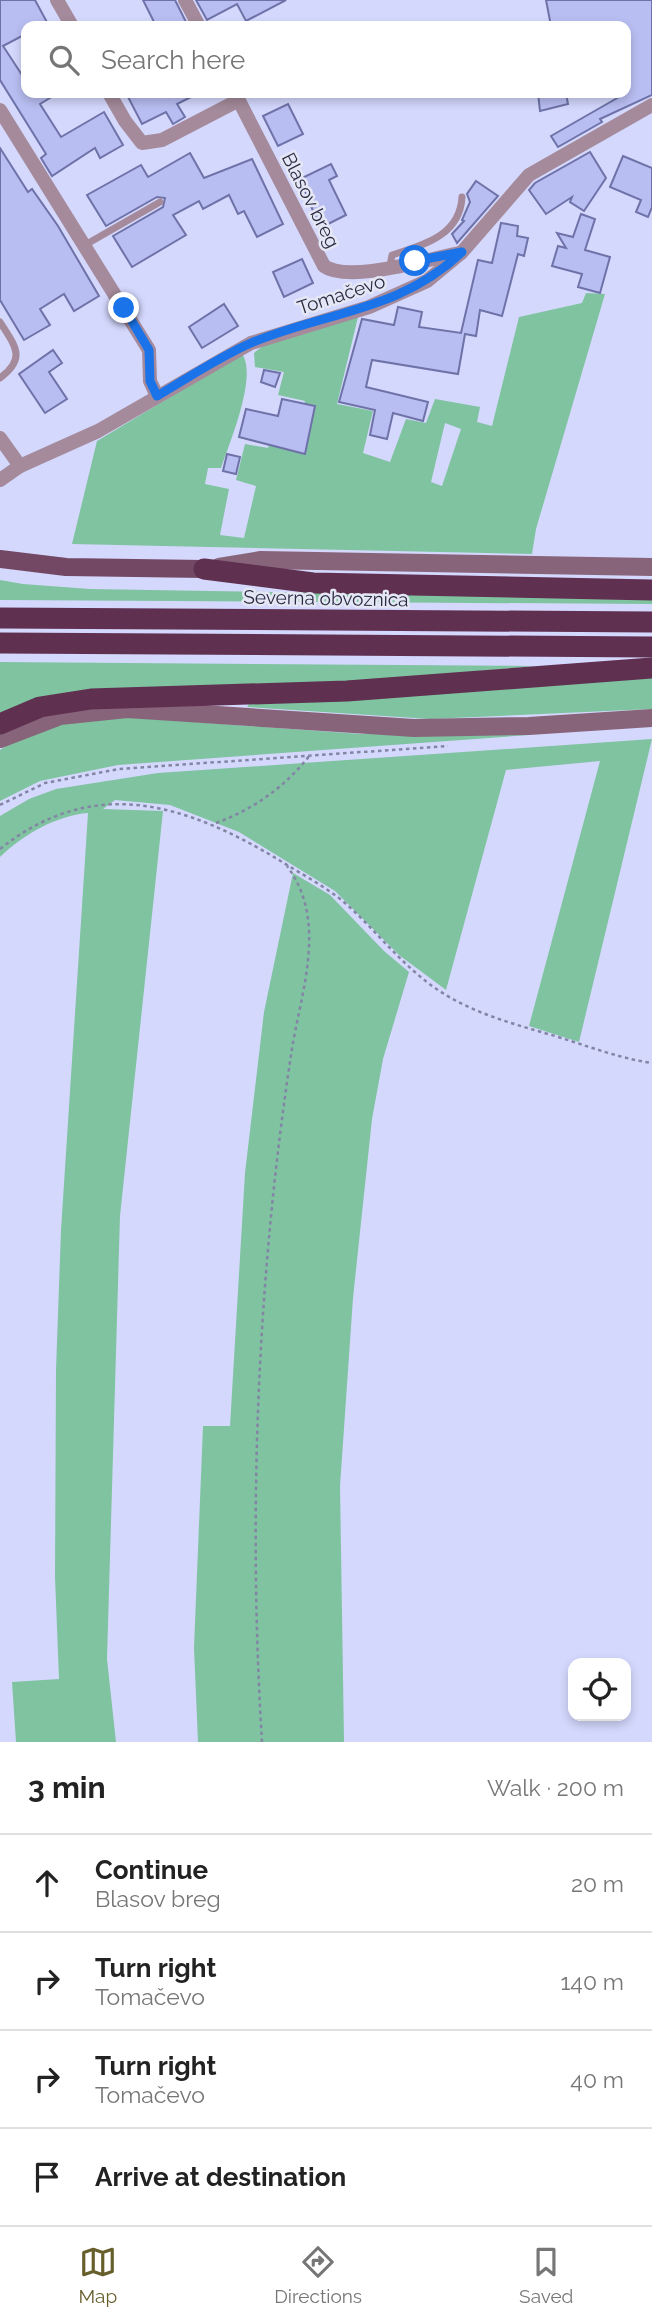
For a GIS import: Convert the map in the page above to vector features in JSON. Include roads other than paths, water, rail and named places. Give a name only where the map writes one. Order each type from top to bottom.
[{"type":"highway","points":[[204,569],[313,583],[652,590]]},
{"type":"highway","name":"Severna obvoznica","points":[[0,618],[652,622]]},
{"type":"highway","points":[[0,643],[652,647]]},
{"type":"highway","points":[[0,724],[40,707],[91,699],[347,691],[652,668]]},
{"type":"main road","points":[[0,559],[66,567],[204,569]]},
{"type":"street","points":[[57,0],[69,21]]},
{"type":"street","points":[[185,0],[196,21]]},
{"type":"street","name":"Blasov breg","points":[[112,98],[142,143],[162,140],[234,98]]},
{"type":"street","name":"Blasov breg","points":[[238,98],[324,267],[342,273],[462,252]]},
{"type":"street","name":"Tomačevo","points":[[0,480],[20,466],[98,431],[251,343],[369,307],[408,292],[445,269],[529,175],[652,105]]},
{"type":"street","points":[[0,110],[149,350],[150,381],[157,396]]},
{"type":"street","points":[[0,438],[20,466]]},
{"type":"street","points":[[204,569],[261,560],[652,567]]},
{"type":"street","points":[[0,739],[38,722],[100,709],[144,708],[414,727],[529,726],[652,718]]},
{"type":"lane","points":[[390,266],[392,255],[430,241],[450,228],[459,213],[462,197]]},
{"type":"lane","points":[[85,245],[160,202]]},
{"type":"lane","points":[[0,322],[17,356],[15,365],[0,378]]}]
